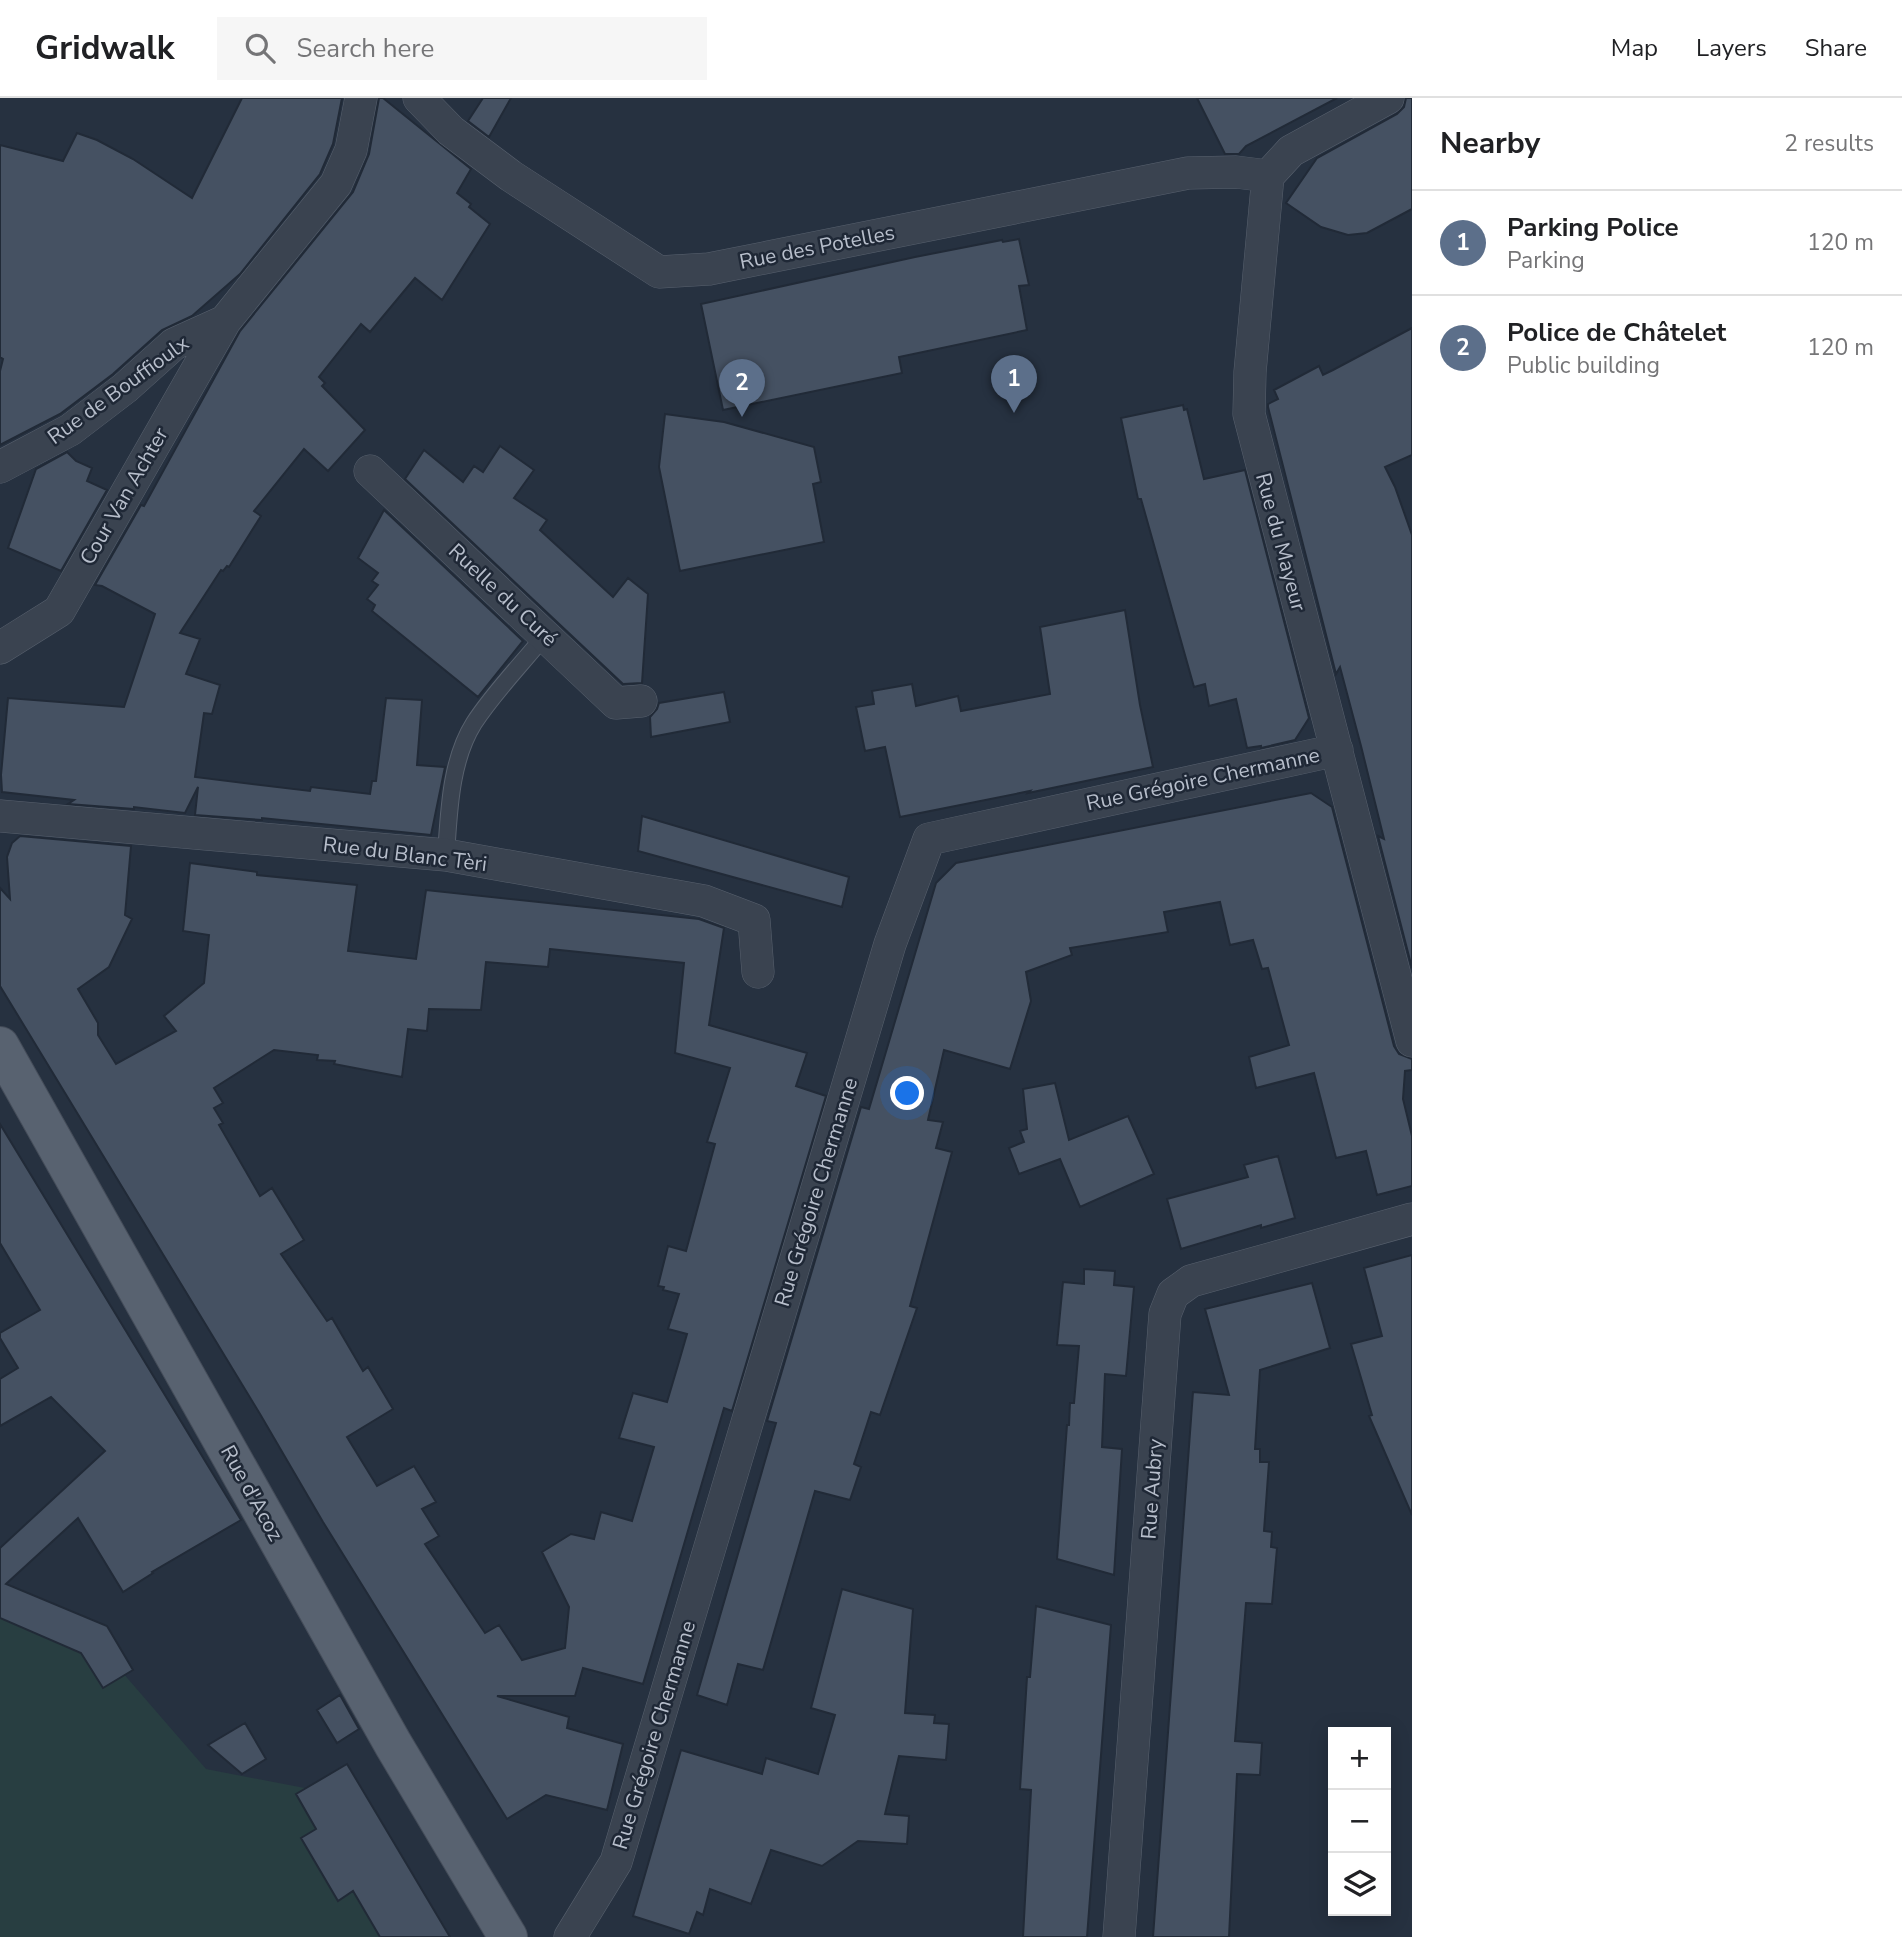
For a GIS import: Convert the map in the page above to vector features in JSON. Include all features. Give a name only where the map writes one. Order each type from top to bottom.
[{"type":"main road","name":"Rue d'Acoz","points":[[0,1046],[393,1744],[508,1937]]},
{"type":"street","name":"Rue de Bouffioulx","points":[[0,467],[70,430],[125,388],[174,344],[225,321],[336,184],[351,150],[361,98]]},
{"type":"street","name":"Rue des Potelles","points":[[419,98],[451,131],[511,176],[659,272],[709,269],[1188,173],[1237,172],[1268,176]]},
{"type":"street","points":[[1268,176],[1291,151],[1388,98]]},
{"type":"street","name":"Rue du Mayeur","points":[[1268,176],[1250,372],[1249,414],[1412,1041]]},
{"type":"street","name":"Cour Van Achter","points":[[0,649],[59,611],[225,321]]},
{"type":"street","name":"Ruelle du Curé","points":[[370,471],[546,634],[616,703],[641,701]]},
{"type":"street","name":"Rue Grégoire Chermanne","points":[[570,1937],[616,1862],[890,944],[929,839],[1337,750]]},
{"type":"street","name":"Rue du Blanc Tèri","points":[[0,816],[446,855],[704,901],[754,920],[758,972]]},
{"type":"street","name":"Rue Aubry","points":[[1119,1937],[1165,1314],[1173,1294],[1191,1281],[1412,1219]]},
{"type":"lane","points":[[446,855],[453,786],[463,746],[474,724],[546,634]]},
{"type":"green space","points":[[0,1615],[77,1620],[206,1769],[367,1800],[429,1937],[0,1937]]},
{"type":"building","points":[[242,98],[342,98],[333,144],[320,174],[240,274],[192,316],[162,330],[113,374],[60,414],[0,445],[0,371],[3,359],[0,357],[0,145],[63,161],[77,133],[133,159],[192,198]]},
{"type":"building","points":[[379,98],[383,98],[471,169],[457,193],[490,224],[442,300],[415,278],[370,332],[361,324],[319,377],[325,383],[322,386],[365,430],[328,471],[304,449],[254,511],[261,516],[229,567],[221,570],[180,633],[200,639],[186,674],[220,685],[212,714],[204,713],[195,777],[310,791],[311,787],[370,794],[372,781],[376,781],[386,698],[422,700],[417,765],[445,767],[431,835],[262,818],[195,815],[198,787],[185,813],[68,804],[74,800],[2,792],[8,698],[124,707],[155,614],[102,586],[95,585],[141,505],[144,506],[240,331],[353,192],[369,154]]},
{"type":"building","points":[[483,98],[511,98],[489,137],[468,121]]},
{"type":"building","points":[[1197,98],[1337,98],[1246,146],[1239,154],[1225,154]]},
{"type":"building","points":[[1406,98],[1412,98],[1412,209],[1367,233],[1348,235],[1321,227],[1286,203],[1317,158],[1397,114],[1404,107]]},
{"type":"building","points":[[1019,239],[1029,285],[1019,286],[1027,330],[899,357],[902,373],[723,410],[701,304],[915,257]]},
{"type":"building","points":[[1412,328],[1412,455],[1385,467],[1412,535],[1412,968],[1378,836],[1384,839],[1361,746],[1340,667],[1336,674],[1268,404],[1278,399],[1274,390],[1319,366],[1323,375]]},
{"type":"building","points":[[1183,405],[1184,410],[1187,409],[1204,479],[1245,470],[1309,718],[1295,740],[1261,748],[1247,748],[1236,699],[1209,706],[1205,684],[1194,687],[1141,499],[1138,499],[1121,418]]},
{"type":"building","points":[[665,414],[724,422],[814,447],[821,482],[813,484],[824,542],[680,571],[659,467]]},
{"type":"building","points":[[500,446],[534,470],[514,498],[547,520],[540,530],[613,597],[628,578],[648,594],[642,683],[623,684],[405,479],[424,450],[463,482],[474,466],[483,472]]},
{"type":"building","points":[[67,452],[76,461],[92,468],[87,481],[107,490],[61,571],[8,548],[36,469]]},
{"type":"building","points":[[384,510],[523,641],[478,697],[372,611],[375,605],[367,599],[378,585],[372,581],[378,573],[358,558]]},
{"type":"building","points":[[1125,610],[1153,767],[900,817],[885,747],[865,751],[856,707],[874,704],[872,691],[912,684],[916,706],[958,696],[961,711],[1050,694],[1040,627]]},
{"type":"building","points":[[724,692],[730,722],[651,737],[650,717],[659,703]]},
{"type":"building","points":[[1311,793],[1332,807],[1394,1046],[1399,1054],[1412,1059],[1412,1070],[1405,1071],[1403,1099],[1412,1136],[1412,1186],[1377,1195],[1366,1151],[1336,1158],[1314,1073],[1256,1088],[1249,1057],[1289,1045],[1268,968],[1262,969],[1253,940],[1230,945],[1220,902],[1164,912],[1168,932],[1070,948],[1072,955],[1026,972],[1031,1001],[1010,1069],[944,1050],[928,1120],[943,1122],[936,1148],[952,1152],[910,1306],[917,1308],[880,1415],[871,1412],[854,1464],[861,1467],[850,1500],[815,1491],[763,1670],[738,1664],[727,1705],[697,1695],[776,1423],[767,1421],[861,1107],[869,1109],[936,883],[956,863]]},
{"type":"building","points":[[642,816],[849,877],[842,907],[638,851]]},
{"type":"building","points":[[20,836],[131,846],[125,915],[132,919],[109,967],[78,989],[98,1023],[98,1035],[116,1064],[176,1031],[164,1016],[204,983],[209,935],[183,931],[190,863],[257,872],[257,875],[357,885],[348,951],[416,959],[426,890],[699,919],[724,928],[709,1025],[807,1053],[796,1086],[826,1096],[732,1411],[724,1408],[643,1684],[583,1668],[575,1696],[497,1696],[569,1717],[567,1728],[623,1744],[607,1810],[546,1795],[507,1819],[323,1522],[0,986],[0,888],[10,899],[7,857],[12,843]],"holes":[[[550,949],[684,963],[675,1053],[730,1068],[707,1142],[715,1144],[686,1251],[668,1246],[658,1286],[679,1294],[668,1329],[687,1334],[667,1402],[633,1393],[619,1438],[654,1447],[632,1521],[601,1512],[594,1539],[571,1534],[542,1552],[569,1607],[565,1648],[522,1660],[499,1625],[485,1633],[425,1544],[439,1536],[422,1509],[436,1502],[414,1466],[377,1486],[347,1437],[393,1409],[368,1367],[363,1371],[332,1318],[327,1321],[281,1254],[304,1240],[272,1188],[260,1196],[219,1125],[223,1123],[214,1108],[223,1103],[214,1088],[274,1050],[318,1055],[317,1060],[335,1061],[334,1064],[402,1077],[408,1029],[427,1031],[429,1009],[481,1010],[486,962],[548,967]]]},
{"type":"building","points":[[1055,1083],[1069,1140],[1128,1116],[1154,1174],[1080,1207],[1060,1159],[1019,1174],[1009,1148],[1024,1142],[1020,1131],[1027,1129],[1023,1089]]},
{"type":"building","points":[[0,1124],[241,1520],[123,1592],[78,1518],[6,1584],[107,1626],[133,1670],[103,1688],[81,1653],[0,1618],[0,1548],[105,1451],[51,1397],[0,1426],[0,1379],[18,1368],[0,1338],[0,1333],[40,1310],[0,1243]]},
{"type":"building","points":[[1278,1156],[1295,1218],[1261,1228],[1261,1225],[1181,1249],[1167,1199],[1248,1177],[1244,1165]]},
{"type":"building","points":[[1412,1255],[1412,1515],[1369,1416],[1372,1415],[1351,1344],[1382,1336],[1364,1268]]},
{"type":"building","points":[[1084,1269],[1115,1271],[1114,1285],[1134,1287],[1126,1376],[1105,1374],[1102,1447],[1122,1449],[1114,1575],[1057,1559],[1067,1425],[1070,1403],[1074,1403],[1079,1346],[1057,1345],[1063,1282],[1084,1284]]},
{"type":"building","points":[[1312,1283],[1330,1348],[1260,1370],[1255,1449],[1260,1449],[1260,1462],[1269,1462],[1264,1531],[1272,1532],[1271,1547],[1277,1548],[1272,1604],[1246,1603],[1235,1741],[1262,1743],[1260,1775],[1237,1774],[1229,1937],[1153,1937],[1193,1392],[1229,1395],[1205,1309]]},
{"type":"building","points":[[842,1589],[913,1609],[905,1713],[935,1715],[934,1723],[949,1724],[946,1760],[899,1756],[885,1814],[909,1816],[907,1844],[858,1841],[822,1866],[771,1850],[751,1904],[710,1889],[703,1915],[697,1912],[689,1934],[633,1916],[681,1750],[762,1774],[766,1758],[818,1774],[835,1715],[811,1708]]},
{"type":"building","points":[[1036,1606],[1111,1625],[1087,1937],[1023,1937],[1031,1790],[1020,1789],[1027,1677],[1030,1677]]},
{"type":"building","points":[[340,1695],[359,1729],[337,1743],[317,1710]]},
{"type":"building","points":[[245,1723],[266,1759],[242,1774],[208,1745]]},
{"type":"building","points":[[347,1764],[450,1937],[380,1937],[353,1891],[338,1901],[301,1838],[316,1829],[296,1794]]},
{"type":"place","name":"Parking Police","points":[[1014,413]]},
{"type":"place","name":"Police de Châtelet","points":[[742,417]]}]
